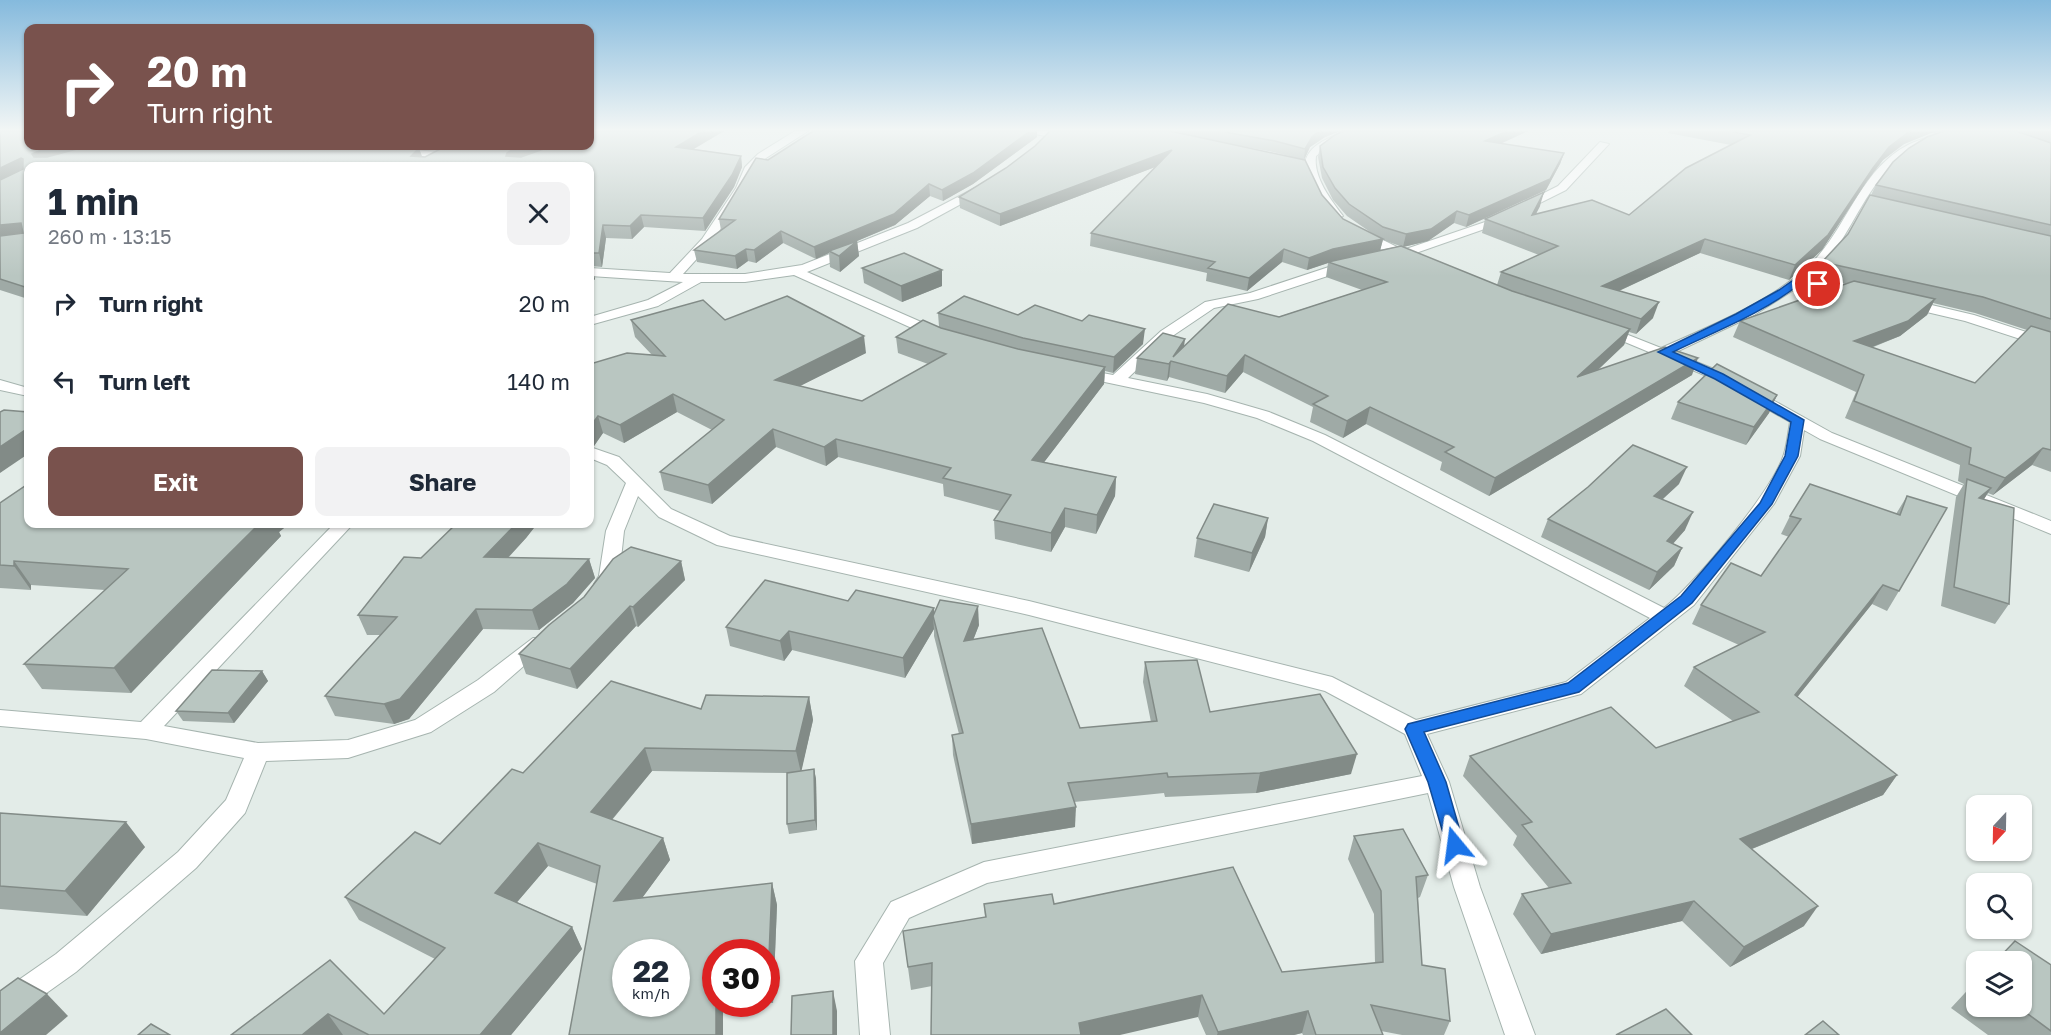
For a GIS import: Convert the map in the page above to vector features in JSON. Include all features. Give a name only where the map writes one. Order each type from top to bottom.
[{"type":"street","points":[[673,276],[707,241],[745,179]]},
{"type":"street","points":[[1314,179],[1328,205],[1347,227],[1422,263]]},
{"type":"street","points":[[1383,257],[1402,255],[1491,223],[1562,188],[1570,179]]},
{"type":"street","points":[[1664,352],[1783,292],[1824,258],[1878,179]]},
{"type":"street","points":[[594,272],[699,278],[795,272],[886,237],[961,201],[989,183]]},
{"type":"street","points":[[1117,380],[1166,334],[1210,305],[1253,296],[1335,267],[1364,261]]},
{"type":"street","points":[[795,272],[957,342]]},
{"type":"street","points":[[594,320],[653,303],[699,278]]},
{"type":"street","points":[[1799,279],[1875,296]]},
{"type":"street","points":[[1897,301],[1969,318],[2051,345]]},
{"type":"street","points":[[1585,323],[1664,352],[1719,376],[1826,436],[2051,528]]},
{"type":"street","points":[[1063,369],[1263,415],[1319,438],[1665,617]]},
{"type":"street","points":[[0,385],[24,391]]},
{"type":"street","points":[[1414,729],[1573,688],[1687,600],[1766,504],[1792,456],[1798,420]]},
{"type":"street","points":[[594,454],[613,461],[665,513],[724,541],[1029,608],[1332,685],[1414,729],[1437,782],[1467,887],[1520,1035]]},
{"type":"street","points":[[589,602],[609,577],[615,531],[634,484]]},
{"type":"street","points":[[146,731],[340,528]]},
{"type":"street","points":[[0,718],[146,731],[258,752],[348,749],[423,726],[486,686],[556,631]]},
{"type":"street","points":[[0,1009],[66,963],[186,860],[236,806],[258,752]]},
{"type":"street","points":[[875,1035],[869,961],[900,910],[984,873],[1437,782]]},
{"type":"building","points":[[24,179],[24,287],[0,279],[0,236],[23,233],[21,223],[0,225],[0,180]]},
{"type":"building","points":[[594,179],[729,179],[703,218],[641,215],[630,226],[603,225],[599,253],[594,253]]},
{"type":"building","points":[[743,179],[962,179],[942,190],[929,184],[894,214],[814,247],[781,231],[754,250],[746,249],[735,256],[694,250],[735,220],[719,219]]},
{"type":"building","points":[[988,179],[1093,179],[1000,214],[959,197]]},
{"type":"building","points":[[1143,179],[1314,179],[1322,195],[1343,219],[1383,239],[1333,249],[1309,258],[1284,249],[1249,278],[1208,268],[1215,262],[1091,233]]},
{"type":"building","points":[[1330,179],[1549,179],[1469,215],[1457,211],[1431,229],[1406,234],[1383,227],[1349,204]]},
{"type":"building","points":[[1672,179],[1865,179],[1828,235],[1795,265],[1705,239],[1602,286],[1659,302],[1641,319],[1501,272],[1558,246],[1485,219],[1544,192],[1532,215],[1592,200],[1629,215]]},
{"type":"building","points":[[1880,179],[2051,179],[2051,225],[1876,185]]},
{"type":"building","points":[[1870,195],[2051,236],[2051,319],[1983,297],[1822,262],[1848,234]]},
{"type":"building","points":[[857,241],[839,256],[829,251]]},
{"type":"building","points":[[1401,246],[1512,291],[1630,329],[1577,377],[1665,347],[1698,358],[1495,478],[1445,452],[1454,447],[1370,407],[1347,421],[1313,404],[1328,396],[1245,355],[1227,376],[1171,361],[1169,364],[1137,358],[1163,333],[1185,339],[1173,357],[1228,304],[1279,317],[1387,282],[1328,262]]},
{"type":"building","points":[[904,253],[942,270],[901,286],[862,268]]},
{"type":"building","points":[[1854,281],[1935,299],[1908,321],[1854,341],[1975,383],[2031,326],[2051,332],[2051,450],[2043,448],[2005,478],[1969,464],[1971,448],[1854,401],[1864,375],[1740,321]]},
{"type":"building","points":[[787,296],[864,336],[775,380],[862,401],[946,354],[896,337],[923,320],[941,328],[1018,349],[1105,367],[1032,460],[1116,477],[1097,515],[1065,508],[1051,533],[994,520],[1011,495],[943,478],[951,468],[836,439],[824,447],[773,429],[708,485],[660,472],[724,420],[673,394],[620,425],[598,416],[594,422],[594,363],[627,353],[665,356],[631,320],[703,300],[725,320]]},
{"type":"building","points":[[964,296],[1018,315],[1035,305],[1082,321],[1089,315],[1145,329],[1114,357],[1023,338],[938,313]]},
{"type":"building","points":[[1717,364],[1777,395],[1754,427],[1678,402]]},
{"type":"building","points":[[4,410],[24,412],[24,431],[0,447],[0,412]]},
{"type":"building","points":[[1633,445],[1687,467],[1654,496],[1693,512],[1667,541],[1682,548],[1657,572],[1548,519],[1588,487]]},
{"type":"building","points":[[1967,479],[1991,488],[1979,498],[2014,508],[2009,604],[1954,587]]},
{"type":"building","points":[[1810,484],[1900,515],[1907,496],[1947,508],[1899,591],[1883,585],[1795,695],[1897,775],[1740,839],[1818,906],[1744,947],[1694,901],[1551,934],[1522,894],[1571,883],[1522,825],[1532,822],[1470,756],[1611,707],[1656,748],[1759,712],[1694,667],[1765,632],[1701,605],[1731,563],[1761,576],[1801,519],[1790,516]]},
{"type":"building","points":[[24,487],[24,528],[255,528],[114,668],[24,664],[128,569],[14,561],[14,566],[0,565],[0,503]]},
{"type":"building","points":[[1214,504],[1268,518],[1252,553],[1197,538]]},
{"type":"building","points":[[452,528],[512,528],[484,557],[589,559],[567,584],[532,610],[476,609],[400,699],[384,704],[325,696],[397,617],[358,615],[404,557],[421,558]]},
{"type":"building","points":[[631,547],[681,561],[633,607],[630,606],[570,669],[519,654],[549,625],[584,597],[613,559]]},
{"type":"building","points":[[765,580],[848,601],[856,590],[934,608],[903,658],[789,631],[780,641],[726,627]]},
{"type":"building","points":[[940,600],[978,606],[964,641],[1042,628],[1080,728],[1157,721],[1145,662],[1197,660],[1210,712],[1320,694],[1357,754],[1260,773],[1168,777],[1167,773],[1068,783],[1076,807],[971,824],[952,735],[963,733],[933,616]]},
{"type":"building","points":[[212,670],[262,671],[228,713],[176,711]]},
{"type":"building","points":[[611,681],[701,709],[706,695],[809,697],[796,751],[645,748],[591,812],[663,838],[614,901],[772,883],[770,939],[702,939],[702,1017],[716,1017],[716,1035],[569,1035],[600,866],[538,843],[495,893],[572,927],[480,1035],[369,1035],[328,1014],[302,1035],[231,1035],[330,960],[384,1014],[445,948],[345,897],[415,832],[440,844],[512,769],[523,773]]},
{"type":"building","points":[[814,769],[815,820],[787,824],[787,773]]},
{"type":"building","points":[[0,813],[126,822],[65,891],[0,886]]},
{"type":"building","points":[[1403,829],[1428,875],[1416,877],[1422,965],[1445,969],[1450,1021],[1371,1005],[1383,1035],[1316,1035],[1308,1011],[1218,1032],[1202,995],[1079,1023],[1081,1035],[931,1035],[932,963],[908,967],[903,931],[986,917],[984,904],[1052,894],[1054,904],[1233,867],[1282,972],[1383,962],[1381,891],[1354,836]]},
{"type":"building","points":[[2015,941],[2030,951],[2005,951]]},
{"type":"building","points":[[2032,952],[2051,965],[2051,1031],[2032,1017]]},
{"type":"building","points":[[18,978],[47,994],[0,1033],[0,991]]},
{"type":"building","points":[[833,991],[833,1035],[791,1035],[792,996]]},
{"type":"building","points":[[1666,1009],[1692,1035],[1616,1035]]},
{"type":"building","points":[[1823,1021],[1839,1035],[1805,1035]]},
{"type":"building","points":[[151,1024],[170,1035],[138,1035]]},
{"type":"route","points":[[1455,845],[1437,782],[1414,729],[1573,688],[1687,600],[1766,504],[1792,456],[1798,420],[1719,376],[1664,352],[1739,316],[1783,292],[1799,279],[1818,284]]}]
